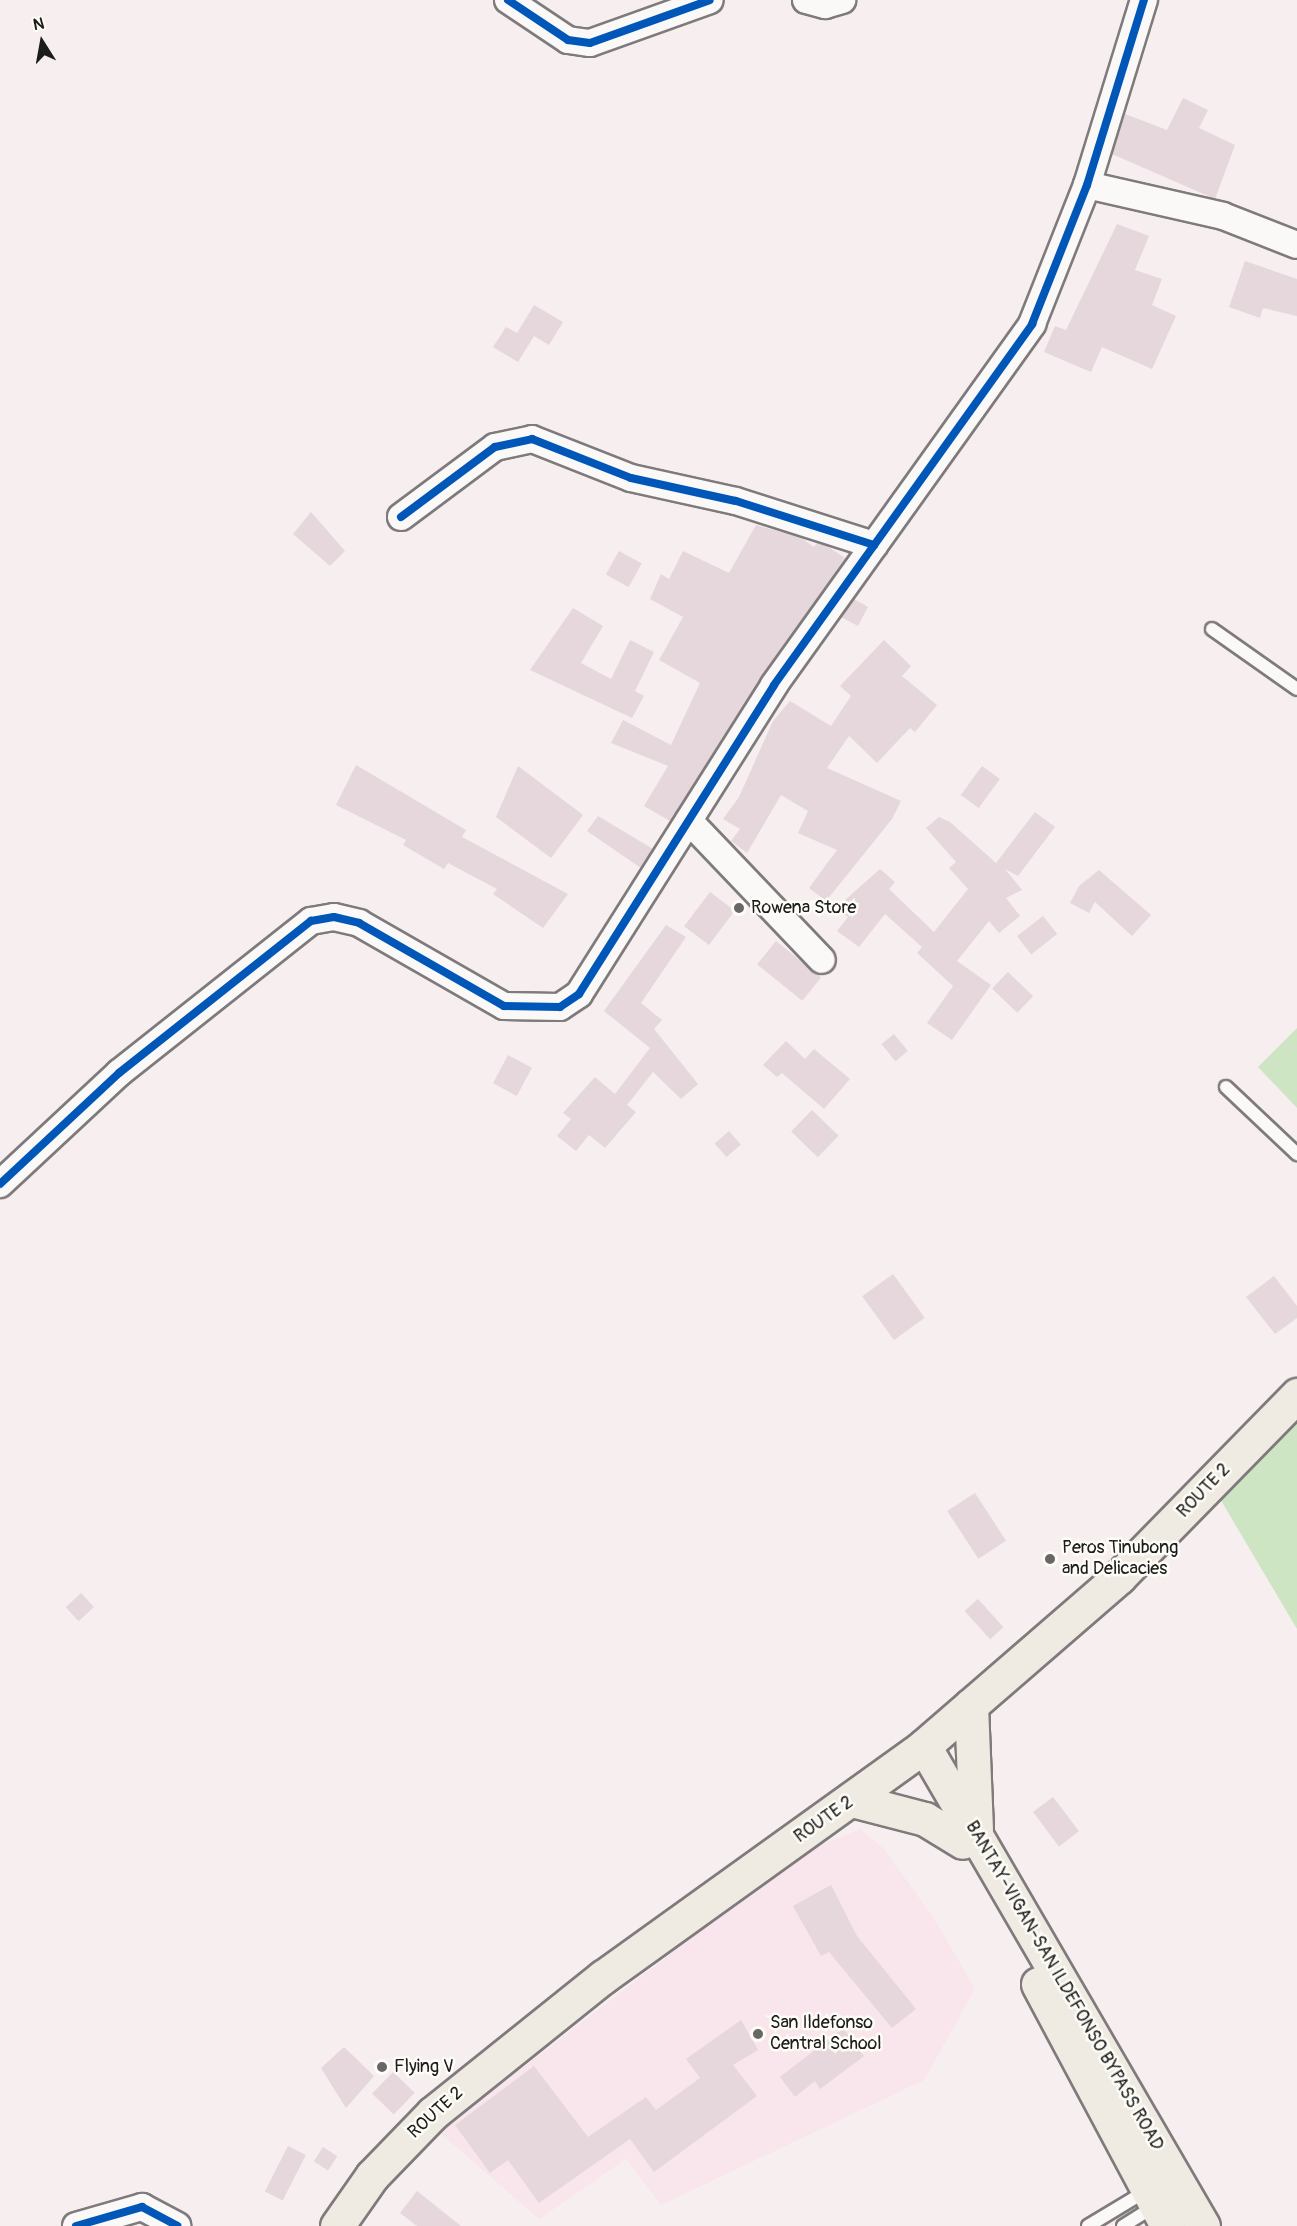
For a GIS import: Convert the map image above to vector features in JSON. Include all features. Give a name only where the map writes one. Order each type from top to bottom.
[{"type":"main road","name":"ROUTE 2","points":[[337,2226],[391,2154],[476,2078],[603,1977],[917,1751],[1119,1577],[1297,1395]]},
{"type":"main road","points":[[852,1800],[925,1819],[970,1836],[971,1705]]},
{"type":"main road","name":"BANTAY-VIGAN-SAN ILDEFONSO BYPASS ROAD","points":[[917,1751],[970,1836],[1164,2197],[1203,2226]]},
{"type":"street","points":[[508,0],[568,40],[590,43],[710,0]]},
{"type":"street","points":[[806,0],[825,5],[842,0]]},
{"type":"street","points":[[0,1184],[119,1073],[311,921],[334,916],[359,923],[504,1006],[560,1007],[579,994],[774,685],[1032,324],[1086,185],[1144,0]]},
{"type":"street","points":[[1086,185],[1223,216],[1297,244]]},
{"type":"street","points":[[402,517],[495,447],[532,439],[631,478],[736,501],[874,545]]},
{"type":"street","points":[[689,820],[822,960]]},
{"type":"street","points":[[76,2226],[142,2207],[177,2226]]},
{"type":"lane","points":[[1212,629],[1297,688]]},
{"type":"lane","points":[[1226,1087],[1297,1154]]},
{"type":"lane","points":[[1088,2226],[1164,2197]]},
{"type":"lane","points":[[1123,2226],[1164,2197]]},
{"type":"shaded area","name":"San Ildefonso Central School","points":[[860,1829],[883,1848],[933,1917],[975,1989],[924,2080],[661,2205],[626,2159],[539,2219],[439,2132],[802,1853]]},
{"type":"green space","points":[[1297,1028],[1297,1108],[1258,1067]]},
{"type":"green space","points":[[1297,1404],[1297,1629],[1216,1492]]},
{"type":"building","points":[[1183,98],[1208,110],[1199,128],[1235,145],[1215,199],[1112,154],[1125,114],[1167,130]]},
{"type":"building","points":[[1117,224],[1149,236],[1135,270],[1162,279],[1152,305],[1176,316],[1152,369],[1102,347],[1091,372],[1044,352],[1055,326],[1066,330]]},
{"type":"building","points":[[1245,261],[1297,279],[1297,316],[1263,308],[1260,318],[1229,307]]},
{"type":"building","points":[[534,305],[563,322],[549,345],[534,336],[518,362],[493,347],[506,327],[517,333]]},
{"type":"building","points":[[311,512],[345,551],[330,566],[293,534]]},
{"type":"building","points":[[756,525],[800,537],[814,547],[817,543],[827,546],[845,558],[670,821],[644,806],[668,766],[611,743],[623,720],[671,745],[700,683],[659,660],[683,617],[650,599],[661,574],[669,579],[683,551],[729,573]]},
{"type":"building","points":[[619,551],[642,564],[629,587],[606,575]]},
{"type":"building","points":[[854,599],[868,607],[858,626],[841,617]]},
{"type":"building","points":[[573,608],[603,626],[581,663],[611,679],[630,640],[654,652],[635,691],[644,696],[632,718],[530,670]]},
{"type":"building","points":[[884,640],[911,666],[902,676],[937,705],[915,732],[910,728],[877,763],[849,736],[827,768],[901,801],[892,819],[826,901],[809,888],[837,850],[798,833],[808,811],[781,795],[747,853],[731,841],[740,829],[723,819],[739,797],[773,721],[790,701],[831,726],[851,696],[840,686]]},
{"type":"building","points":[[356,765],[466,830],[462,837],[568,894],[543,928],[493,894],[497,889],[448,863],[444,869],[403,845],[406,840],[336,805]]},
{"type":"building","points":[[518,766],[583,815],[551,858],[496,817]]},
{"type":"building","points":[[982,766],[1000,779],[979,808],[961,795]]},
{"type":"building","points":[[1035,812],[1055,827],[1018,876],[1005,869],[1022,890],[1006,898],[1020,916],[999,933],[989,921],[957,961],[991,985],[952,1040],[927,1023],[953,986],[917,953],[922,947],[885,914],[859,947],[837,931],[848,917],[836,908],[880,869],[895,882],[889,889],[934,932],[968,889],[949,868],[956,862],[926,828],[939,817],[950,822],[996,863]]},
{"type":"building","points":[[598,816],[653,849],[641,868],[587,831]]},
{"type":"building","points":[[1099,870],[1151,915],[1132,936],[1095,902],[1089,913],[1070,903],[1079,886]]},
{"type":"building","points":[[710,892],[735,911],[709,945],[684,926]]},
{"type":"building","points":[[1043,916],[1057,934],[1031,954],[1017,936]]},
{"type":"building","points":[[666,925],[686,937],[641,1003],[662,1020],[654,1029],[698,1084],[681,1099],[653,1072],[627,1105],[636,1112],[605,1148],[589,1135],[576,1151],[557,1136],[571,1119],[563,1113],[595,1077],[615,1094],[650,1048],[604,1011]]},
{"type":"building","points":[[776,941],[821,978],[802,1001],[757,964]]},
{"type":"building","points":[[1008,972],[1033,996],[1017,1013],[992,989]]},
{"type":"building","points":[[894,1034],[908,1051],[895,1061],[882,1044]]},
{"type":"building","points":[[786,1041],[805,1059],[814,1049],[850,1079],[824,1109],[782,1073],[777,1077],[763,1065]]},
{"type":"building","points":[[508,1055],[532,1068],[517,1096],[493,1083]]},
{"type":"building","points":[[812,1110],[839,1136],[818,1157],[791,1132]]},
{"type":"building","points":[[729,1131],[741,1145],[726,1157],[715,1143]]},
{"type":"building","points":[[893,1274],[925,1318],[894,1340],[862,1296]]},
{"type":"building","points":[[1274,1276],[1297,1306],[1297,1318],[1275,1334],[1246,1297]]},
{"type":"building","points":[[975,1493],[1006,1541],[978,1559],[947,1511]]},
{"type":"building","points":[[81,1593],[94,1607],[79,1621],[66,1607]]},
{"type":"building","points":[[978,1599],[1003,1627],[990,1639],[965,1611]]},
{"type":"building","points":[[1053,1797],[1079,1831],[1059,1846],[1033,1812]]},
{"type":"building","points":[[831,1885],[857,1936],[916,2009],[892,2028],[829,1952],[821,1956],[793,1906]]},
{"type":"building","points":[[741,2020],[758,2050],[733,2065],[757,2096],[654,2172],[630,2139],[539,2203],[508,2160],[490,2173],[455,2125],[534,2066],[588,2137],[646,2097],[656,2110],[700,2078],[686,2059]]},
{"type":"building","points":[[843,2028],[864,2056],[820,2089],[815,2081],[795,2097],[780,2077]]},
{"type":"building","points":[[344,2047],[374,2076],[346,2108],[321,2068]]},
{"type":"building","points":[[393,2072],[415,2093],[394,2114],[372,2094]]},
{"type":"building","points":[[288,2146],[306,2155],[283,2201],[265,2191]]},
{"type":"building","points":[[323,2147],[337,2156],[328,2171],[314,2161]]},
{"type":"building","points":[[417,2191],[461,2226],[417,2226],[400,2213]]},
{"type":"cycle path","points":[[508,0],[568,40],[590,43],[710,0]]},
{"type":"cycle path","points":[[0,1184],[119,1073],[311,921],[334,917],[359,923],[504,1006],[560,1007],[579,994],[774,685],[1032,324],[1087,185],[1144,0]]},
{"type":"cycle path","points":[[401,517],[495,447],[532,439],[631,478],[736,501],[874,545]]},
{"type":"cycle path","points":[[76,2226],[142,2207],[177,2226]]},
{"type":"place","name":"Rowena Store","points":[[739,908]]},
{"type":"place","name":"Peros Tinubong and Delicacies","points":[[1050,1559]]},
{"type":"place","name":"San Ildefonso Central School","points":[[758,2034]]},
{"type":"place","name":"Flying V","points":[[382,2067]]}]
